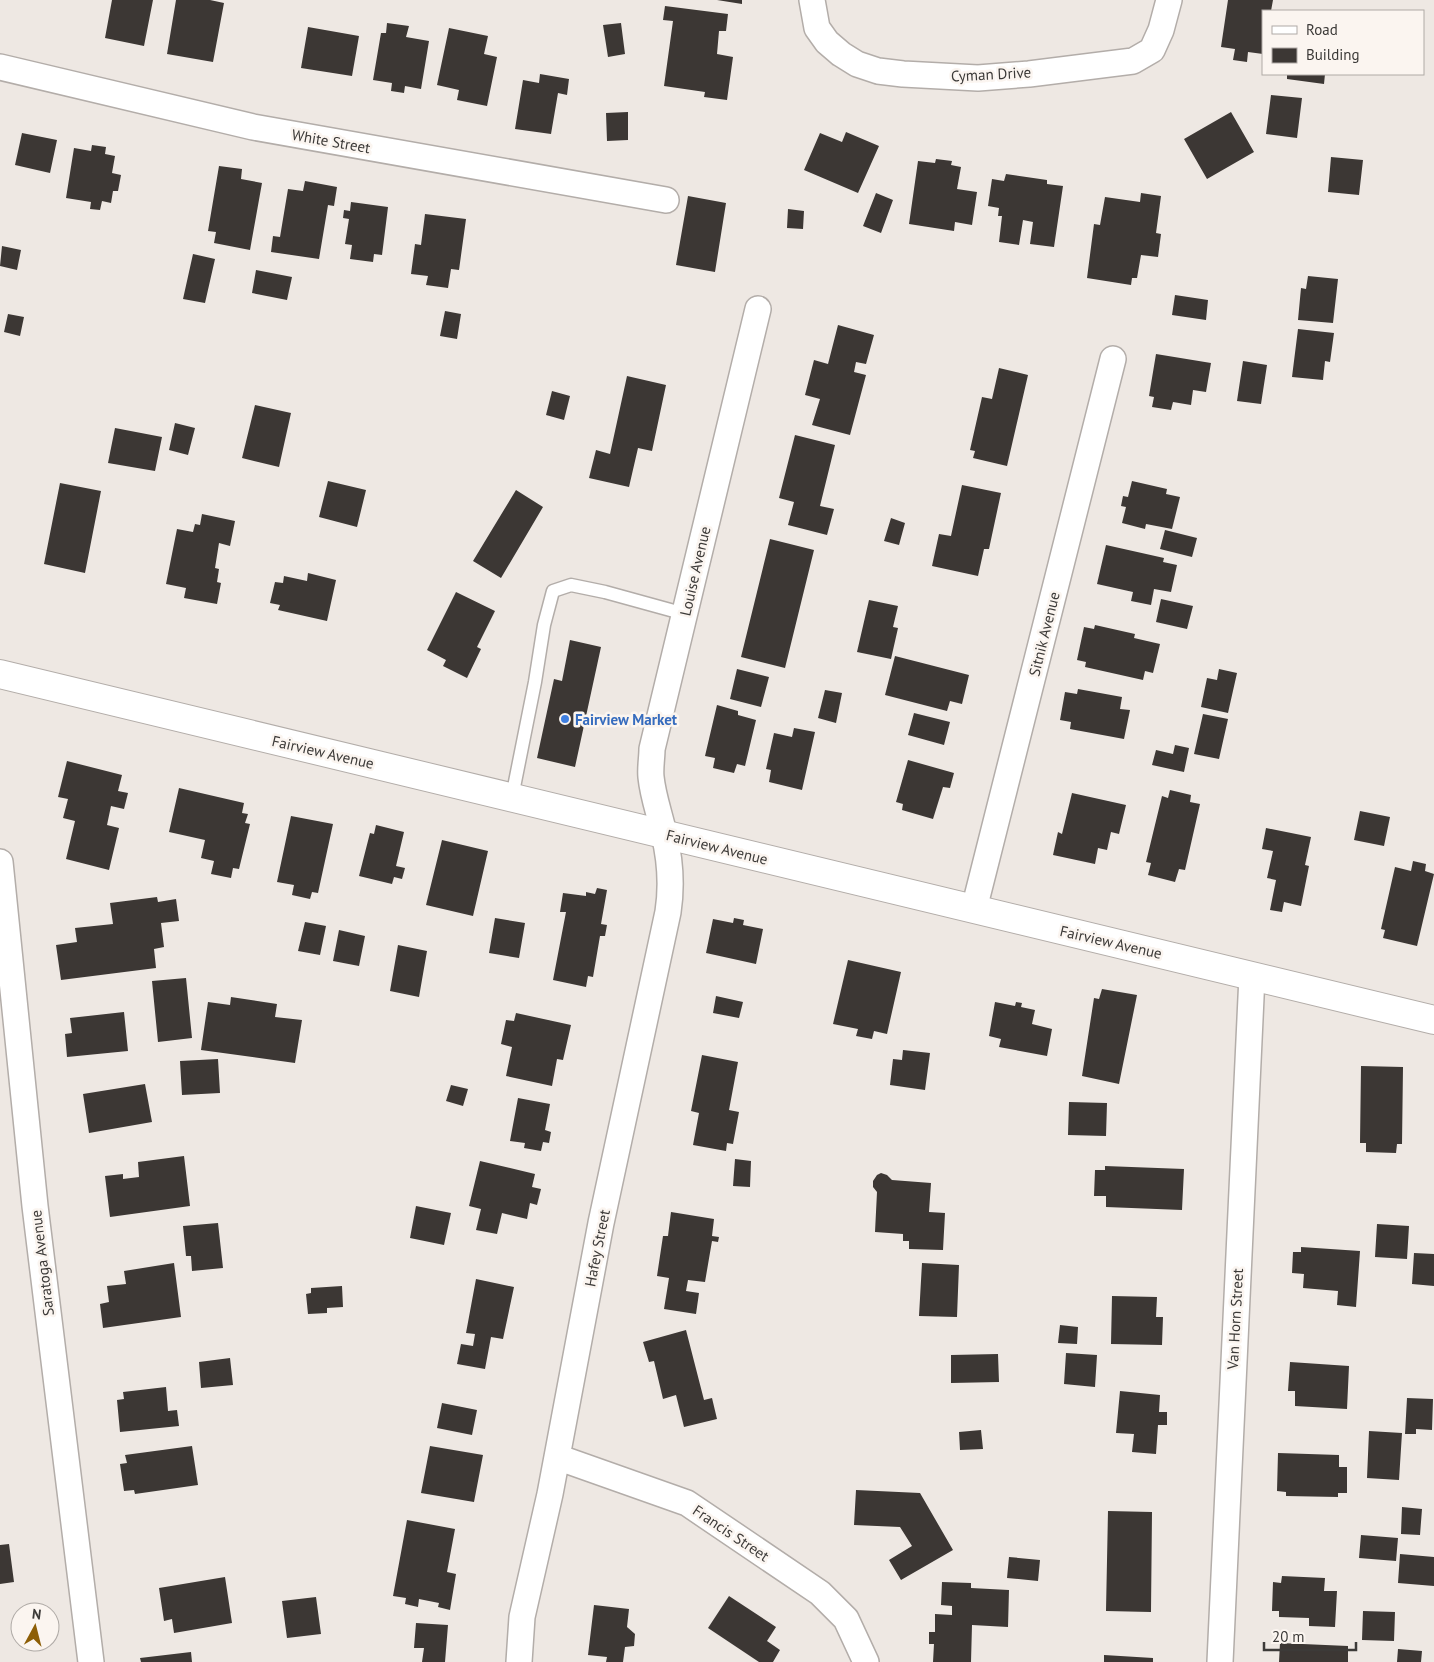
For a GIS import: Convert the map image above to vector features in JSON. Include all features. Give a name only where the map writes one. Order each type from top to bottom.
[{"type":"main road","name":"Fairview Avenue","points":[[0,674],[1434,1020]]},
{"type":"street","name":"Cyman Drive","points":[[812,0],[817,28],[828,42],[856,63],[878,71],[978,78],[1029,74],[1133,61],[1152,50],[1162,30],[1169,0]]},
{"type":"street","name":"White Street","points":[[0,67],[252,128],[666,200]]},
{"type":"street","name":"Louise Avenue","points":[[664,834],[654,800],[651,775],[652,749],[758,309]]},
{"type":"street","name":"Sitnik Avenue","points":[[974,909],[1113,358]]},
{"type":"street","name":"Hafey Street","points":[[519,1662],[522,1617],[557,1458],[601,1223],[668,912],[671,892],[664,834]]},
{"type":"street","name":"Saratoga Avenue","points":[[0,862],[35,1206],[91,1662]]},
{"type":"street","name":"Van Horn Street","points":[[1220,1662],[1252,976]]},
{"type":"street","name":"Francis Street","points":[[557,1458],[687,1503],[820,1593],[846,1620],[866,1662]]},
{"type":"lane","points":[[512,797],[544,625],[553,591],[571,585],[685,614]]},
{"type":"building","points":[[112,0],[153,0],[144,46],[105,38]]},
{"type":"building","points":[[176,0],[210,0],[224,3],[213,62],[167,54]]},
{"type":"building","points":[[717,0],[742,0],[742,4]]},
{"type":"building","points":[[1228,0],[1273,0],[1271,10],[1262,10],[1262,54],[1248,52],[1247,62],[1233,60],[1235,49],[1221,47]]},
{"type":"building","points":[[665,6],[728,14],[726,31],[719,31],[717,54],[733,57],[727,100],[704,97],[705,92],[664,86],[673,21],[663,20]]},
{"type":"building","points":[[387,23],[409,26],[406,37],[429,41],[421,89],[405,86],[404,93],[391,91],[392,83],[373,80],[381,33],[386,33]]},
{"type":"building","points":[[621,23],[625,54],[608,57],[603,25]]},
{"type":"building","points":[[308,27],[359,36],[352,76],[301,68]]},
{"type":"building","points":[[449,28],[488,36],[484,54],[497,57],[487,106],[457,100],[459,90],[437,85]]},
{"type":"building","points":[[540,74],[569,79],[567,95],[558,93],[551,134],[515,129],[523,80],[539,83]]},
{"type":"building","points":[[1287,75],[1325,75],[1324,84],[1287,79]]},
{"type":"building","points":[[1271,95],[1302,98],[1297,138],[1266,134]]},
{"type":"building","points":[[628,112],[628,140],[607,141],[606,113]]},
{"type":"building","points":[[1231,112],[1254,152],[1207,179],[1184,139]]},
{"type":"building","points":[[846,132],[879,146],[858,193],[804,170],[820,133],[842,142]]},
{"type":"building","points":[[22,133],[57,140],[50,173],[15,165]]},
{"type":"building","points":[[92,145],[106,147],[105,154],[115,156],[112,173],[121,175],[118,191],[113,191],[111,203],[102,201],[100,210],[90,209],[91,202],[66,198],[74,148],[91,151]]},
{"type":"building","points":[[1331,157],[1363,160],[1359,195],[1328,192]]},
{"type":"building","points":[[936,159],[952,161],[951,165],[961,167],[957,189],[977,192],[972,225],[955,222],[954,231],[909,224],[918,161],[935,163]]},
{"type":"building","points":[[219,166],[242,169],[241,179],[262,183],[250,250],[214,243],[216,232],[208,231]]},
{"type":"building","points":[[1006,174],[1047,180],[1047,184],[1063,186],[1054,247],[1030,244],[1033,222],[1023,220],[1019,245],[999,242],[1002,216],[998,216],[999,208],[988,206],[992,179],[1004,181]]},
{"type":"building","points":[[305,181],[337,187],[334,206],[328,205],[319,259],[271,252],[273,236],[280,237],[288,189],[303,191]]},
{"type":"building","points":[[876,193],[893,200],[881,233],[863,226]]},
{"type":"building","points":[[1141,193],[1161,196],[1156,233],[1161,234],[1158,257],[1141,255],[1137,278],[1132,278],[1131,285],[1087,278],[1094,224],[1100,225],[1105,197],[1140,202]]},
{"type":"building","points":[[688,196],[726,203],[715,272],[676,265]]},
{"type":"building","points":[[351,202],[388,207],[382,255],[374,254],[373,262],[350,259],[352,245],[345,244],[349,219],[343,218],[344,210],[350,211]]},
{"type":"building","points":[[788,209],[804,211],[803,229],[787,228]]},
{"type":"building","points":[[425,214],[466,219],[459,270],[451,269],[448,288],[426,285],[428,276],[411,274],[415,244],[421,245]]},
{"type":"building","points":[[2,246],[21,250],[17,270],[0,266]]},
{"type":"building","points":[[193,254],[215,259],[205,303],[183,299]]},
{"type":"building","points":[[256,270],[292,277],[287,300],[252,293]]},
{"type":"building","points":[[1308,276],[1338,279],[1333,323],[1298,320],[1301,288],[1306,289]]},
{"type":"building","points":[[1175,295],[1208,300],[1206,320],[1172,315]]},
{"type":"building","points":[[445,311],[461,314],[457,339],[440,336]]},
{"type":"building","points":[[8,314],[24,317],[20,336],[4,332]]},
{"type":"building","points":[[838,325],[874,335],[866,364],[856,362],[854,372],[866,375],[850,435],[812,425],[820,399],[805,395],[814,360],[828,364]]},
{"type":"building","points":[[1298,329],[1334,333],[1330,362],[1325,361],[1323,380],[1292,377]]},
{"type":"building","points":[[1156,354],[1211,363],[1206,392],[1193,390],[1191,405],[1173,402],[1171,410],[1152,407],[1154,397],[1149,396]]},
{"type":"building","points":[[1243,361],[1267,365],[1261,404],[1237,401]]},
{"type":"building","points":[[999,368],[1028,375],[1007,466],[973,458],[975,451],[970,450],[982,397],[992,399]]},
{"type":"building","points":[[627,376],[666,385],[652,451],[638,448],[629,487],[589,478],[596,450],[610,454]]},
{"type":"building","points":[[552,391],[570,396],[564,420],[546,415]]},
{"type":"building","points":[[255,405],[291,413],[279,467],[242,458]]},
{"type":"building","points":[[175,423],[195,428],[188,455],[169,450]]},
{"type":"building","points":[[115,428],[162,437],[155,471],[108,463]]},
{"type":"building","points":[[795,435],[835,445],[820,506],[834,509],[827,535],[788,525],[794,502],[779,498]]},
{"type":"building","points":[[328,481],[366,490],[357,527],[319,517]]},
{"type":"building","points":[[1132,481],[1167,489],[1166,494],[1180,497],[1172,529],[1146,524],[1145,529],[1122,523],[1126,507],[1121,506],[1123,496],[1128,497]]},
{"type":"building","points":[[60,483],[101,491],[85,573],[44,564]]},
{"type":"building","points":[[962,485],[1001,493],[989,549],[984,549],[978,576],[932,566],[939,534],[951,536]]},
{"type":"building","points":[[516,490],[543,507],[501,578],[473,561]]},
{"type":"building","points":[[202,514],[235,521],[230,546],[219,543],[215,568],[219,569],[217,582],[221,583],[217,604],[184,598],[186,588],[166,584],[177,529],[193,532],[195,524],[200,525]]},
{"type":"building","points":[[891,518],[905,523],[899,545],[884,541]]},
{"type":"building","points":[[1165,530],[1197,538],[1192,557],[1160,549]]},
{"type":"building","points":[[770,539],[814,550],[785,668],[741,657]]},
{"type":"building","points":[[1106,545],[1164,558],[1163,562],[1177,565],[1171,592],[1154,589],[1151,605],[1131,601],[1133,592],[1097,584]]},
{"type":"building","points":[[308,573],[336,580],[327,621],[278,610],[280,605],[270,603],[275,582],[283,583],[284,576],[307,581]]},
{"type":"building","points":[[456,592],[495,611],[477,647],[481,649],[467,678],[443,666],[446,660],[427,650]]},
{"type":"building","points":[[1161,599],[1193,606],[1187,629],[1156,622]]},
{"type":"building","points":[[869,600],[898,606],[893,627],[898,628],[891,659],[857,652]]},
{"type":"building","points":[[1095,625],[1135,634],[1134,638],[1160,644],[1153,673],[1145,671],[1143,680],[1085,667],[1086,662],[1077,660],[1084,627],[1094,629]]},
{"type":"building","name":"Fairview Market","points":[[570,640],[601,647],[575,767],[537,758],[554,679],[562,681]]},
{"type":"building","points":[[895,656],[969,675],[962,704],[950,701],[947,711],[885,695]]},
{"type":"building","points":[[737,669],[769,677],[761,707],[730,699]]},
{"type":"building","points":[[1219,669],[1237,673],[1228,713],[1201,707],[1207,678],[1217,680]]},
{"type":"building","points":[[1078,689],[1122,697],[1120,709],[1130,710],[1124,739],[1070,729],[1071,722],[1060,720],[1065,692],[1077,694]]},
{"type":"building","points":[[825,690],[842,693],[836,723],[818,718]]},
{"type":"building","points":[[717,705],[738,711],[738,715],[756,720],[745,766],[737,764],[734,773],[713,768],[715,758],[705,756]]},
{"type":"building","points":[[914,713],[950,722],[944,745],[908,735]]},
{"type":"building","points":[[1203,714],[1228,719],[1219,759],[1194,754]]},
{"type":"building","points":[[794,728],[815,732],[802,790],[769,782],[771,770],[766,769],[774,733],[792,737]]},
{"type":"building","points":[[1175,745],[1189,748],[1184,772],[1152,765],[1156,750],[1173,754]]},
{"type":"building","points":[[908,760],[954,773],[950,788],[943,787],[933,819],[902,810],[903,804],[896,802]]},
{"type":"building","points":[[67,761],[122,775],[118,791],[128,793],[124,809],[111,806],[107,825],[119,828],[109,870],[66,859],[75,821],[63,818],[68,799],[58,797]]},
{"type":"building","points":[[179,788],[244,803],[242,813],[248,814],[245,823],[250,824],[239,869],[233,868],[231,878],[211,874],[214,861],[201,858],[205,840],[169,832]]},
{"type":"building","points":[[1170,790],[1191,795],[1190,802],[1200,804],[1185,870],[1179,869],[1175,882],[1148,875],[1151,863],[1146,862],[1162,796],[1168,798]]},
{"type":"building","points":[[1072,793],[1126,805],[1119,834],[1111,832],[1107,850],[1098,848],[1095,864],[1053,855],[1058,832],[1062,834]]},
{"type":"building","points":[[1360,811],[1390,817],[1384,846],[1354,840]]},
{"type":"building","points":[[291,816],[333,824],[318,893],[312,892],[310,899],[292,895],[294,885],[277,882]]},
{"type":"building","points":[[376,825],[404,832],[396,866],[405,868],[402,879],[394,877],[392,884],[359,876],[370,833],[374,834]]},
{"type":"building","points":[[1266,828],[1311,837],[1305,865],[1309,866],[1301,906],[1284,902],[1282,912],[1270,910],[1276,880],[1267,878],[1273,851],[1262,849]]},
{"type":"building","points":[[442,840],[488,851],[473,916],[426,905]]},
{"type":"building","points":[[1413,861],[1426,864],[1425,871],[1434,874],[1417,946],[1383,938],[1385,930],[1381,929],[1395,867],[1411,871]]},
{"type":"building","points":[[597,888],[607,890],[601,924],[607,925],[605,936],[600,936],[593,977],[588,976],[586,987],[553,980],[566,912],[560,912],[563,893],[586,896],[586,892],[595,894]]},
{"type":"building","points":[[157,897],[158,902],[176,899],[179,921],[161,923],[164,947],[154,949],[156,968],[61,980],[56,945],[77,942],[75,928],[113,924],[110,903]]},
{"type":"building","points":[[495,918],[525,923],[519,958],[489,953]]},
{"type":"building","points":[[734,918],[744,920],[743,925],[763,929],[756,964],[706,953],[713,919],[733,923]]},
{"type":"building","points":[[305,922],[326,926],[320,955],[298,951]]},
{"type":"building","points":[[339,930],[365,936],[359,966],[333,961]]},
{"type":"building","points":[[398,945],[427,951],[419,997],[390,991]]},
{"type":"building","points":[[848,960],[901,972],[887,1034],[874,1031],[872,1039],[856,1036],[858,1029],[833,1024]]},
{"type":"building","points":[[186,978],[192,1038],[158,1042],[152,981]]},
{"type":"building","points":[[1102,989],[1137,995],[1119,1084],[1082,1076],[1094,998],[1099,999]]},
{"type":"building","points":[[716,996],[743,1002],[739,1018],[713,1013]]},
{"type":"building","points":[[231,997],[277,1004],[275,1017],[302,1020],[295,1063],[201,1050],[208,1002],[230,1005]]},
{"type":"building","points":[[995,1002],[1015,1006],[1016,1002],[1022,1003],[1021,1007],[1035,1010],[1032,1024],[1052,1029],[1047,1056],[999,1047],[1001,1039],[989,1036]]},
{"type":"building","points":[[124,1012],[128,1051],[67,1057],[65,1034],[72,1033],[70,1018]]},
{"type":"building","points":[[516,1013],[571,1025],[563,1060],[557,1059],[552,1086],[506,1076],[512,1047],[501,1044],[506,1020],[514,1021]]},
{"type":"building","points":[[903,1050],[930,1053],[925,1090],[890,1085],[893,1059],[902,1060]]},
{"type":"building","points":[[702,1055],[738,1062],[729,1110],[739,1112],[733,1144],[727,1143],[726,1151],[693,1145],[699,1113],[691,1111]]},
{"type":"building","points":[[218,1059],[220,1093],[182,1095],[180,1061]]},
{"type":"building","points":[[1361,1066],[1403,1067],[1402,1144],[1397,1144],[1396,1153],[1366,1152],[1366,1143],[1360,1143]]},
{"type":"building","points":[[145,1084],[152,1122],[89,1133],[83,1094]]},
{"type":"building","points":[[451,1085],[468,1089],[463,1106],[446,1101]]},
{"type":"building","points":[[518,1098],[550,1104],[545,1130],[551,1132],[549,1143],[543,1142],[541,1151],[524,1148],[525,1143],[510,1141]]},
{"type":"building","points":[[1069,1102],[1107,1103],[1106,1136],[1068,1135]]},
{"type":"building","points":[[184,1156],[190,1206],[110,1217],[105,1176],[123,1174],[123,1179],[139,1177],[138,1162]]},
{"type":"building","points":[[735,1159],[751,1161],[750,1187],[733,1186]]},
{"type":"building","points":[[480,1161],[535,1174],[532,1187],[541,1189],[537,1205],[530,1203],[527,1219],[502,1213],[497,1234],[476,1230],[481,1209],[469,1206]]},
{"type":"building","points":[[1105,1166],[1184,1169],[1182,1210],[1106,1207],[1106,1196],[1094,1196],[1095,1170],[1105,1170]]},
{"type":"building","points":[[881,1173],[887,1175],[892,1180],[931,1183],[929,1212],[945,1213],[943,1250],[909,1249],[909,1241],[903,1241],[903,1234],[875,1232],[877,1192],[873,1187],[873,1181]]},
{"type":"building","points":[[416,1206],[451,1213],[444,1245],[410,1238]]},
{"type":"building","points":[[671,1212],[714,1219],[712,1236],[719,1237],[718,1242],[712,1241],[705,1282],[688,1280],[686,1291],[699,1293],[696,1314],[664,1309],[669,1278],[657,1276],[663,1236],[668,1236]]},
{"type":"building","points":[[218,1223],[223,1268],[192,1271],[191,1256],[186,1256],[183,1226]]},
{"type":"building","points":[[1377,1224],[1409,1226],[1407,1259],[1375,1257]]},
{"type":"building","points":[[1301,1247],[1360,1251],[1356,1307],[1337,1305],[1338,1291],[1303,1288],[1304,1274],[1292,1273],[1293,1252],[1301,1252]]},
{"type":"building","points":[[1414,1253],[1434,1254],[1434,1286],[1412,1284]]},
{"type":"building","points":[[174,1263],[181,1317],[103,1328],[100,1304],[109,1302],[107,1286],[126,1284],[124,1271]]},
{"type":"building","points":[[922,1263],[959,1265],[957,1317],[919,1316]]},
{"type":"building","points":[[476,1279],[514,1287],[503,1339],[491,1337],[485,1369],[457,1364],[461,1344],[473,1346],[475,1334],[466,1333]]},
{"type":"building","points":[[342,1286],[343,1307],[327,1308],[327,1313],[308,1314],[306,1294],[311,1293],[311,1288]]},
{"type":"building","points":[[1112,1296],[1157,1297],[1156,1317],[1163,1317],[1162,1345],[1111,1344]]},
{"type":"building","points":[[1060,1325],[1078,1327],[1077,1344],[1058,1343]]},
{"type":"building","points":[[686,1330],[704,1400],[712,1398],[717,1419],[684,1427],[676,1395],[663,1399],[654,1361],[649,1362],[643,1342]]},
{"type":"building","points":[[1066,1353],[1097,1355],[1095,1387],[1064,1384]]},
{"type":"building","points":[[998,1354],[999,1382],[951,1383],[951,1355]]},
{"type":"building","points":[[230,1358],[233,1385],[201,1388],[199,1362]]},
{"type":"building","points":[[1290,1362],[1349,1366],[1347,1409],[1295,1406],[1295,1391],[1288,1391]]},
{"type":"building","points":[[166,1387],[168,1411],[177,1410],[179,1426],[120,1432],[117,1400],[124,1399],[123,1392]]},
{"type":"building","points":[[1120,1391],[1160,1395],[1159,1412],[1167,1412],[1167,1425],[1158,1425],[1156,1454],[1132,1452],[1134,1434],[1116,1433]]},
{"type":"building","points":[[1407,1398],[1433,1399],[1432,1430],[1416,1429],[1416,1434],[1405,1434]]},
{"type":"building","points":[[442,1403],[477,1410],[472,1435],[437,1428]]},
{"type":"building","points":[[981,1430],[983,1449],[960,1450],[959,1432]]},
{"type":"building","points":[[1369,1431],[1402,1433],[1399,1480],[1367,1478]]},
{"type":"building","points":[[192,1446],[198,1485],[135,1494],[134,1490],[124,1491],[120,1464],[127,1463],[125,1455]]},
{"type":"building","points":[[430,1446],[483,1455],[474,1502],[421,1493]]},
{"type":"building","points":[[1278,1453],[1339,1455],[1339,1467],[1347,1467],[1347,1493],[1338,1493],[1338,1497],[1286,1496],[1286,1492],[1277,1491]]},
{"type":"building","points":[[856,1490],[920,1493],[953,1550],[901,1580],[889,1560],[912,1546],[900,1527],[854,1525]]},
{"type":"building","points":[[1402,1507],[1422,1509],[1420,1535],[1401,1534]]},
{"type":"building","points":[[1108,1511],[1152,1512],[1151,1612],[1106,1611]]},
{"type":"building","points":[[407,1520],[455,1529],[447,1572],[456,1574],[450,1610],[438,1607],[439,1603],[419,1599],[418,1607],[405,1604],[406,1598],[393,1596]]},
{"type":"building","points":[[1361,1535],[1398,1538],[1396,1561],[1359,1558]]},
{"type":"building","points":[[9,1544],[14,1582],[0,1584],[0,1545]]},
{"type":"building","points":[[1400,1554],[1434,1557],[1434,1586],[1398,1583]]},
{"type":"building","points":[[1009,1557],[1040,1560],[1038,1581],[1007,1578]]},
{"type":"building","points":[[1282,1576],[1325,1578],[1324,1591],[1337,1591],[1335,1627],[1309,1626],[1309,1618],[1279,1617],[1279,1611],[1272,1611],[1273,1582],[1281,1583]]},
{"type":"building","points":[[225,1577],[232,1623],[174,1633],[172,1619],[164,1621],[159,1588]]},
{"type":"building","points":[[942,1582],[971,1583],[971,1588],[1009,1590],[1008,1627],[972,1625],[971,1662],[933,1662],[934,1644],[929,1644],[929,1632],[935,1632],[935,1614],[952,1615],[952,1606],[941,1605]]},
{"type":"building","points":[[729,1596],[776,1627],[767,1641],[780,1650],[773,1662],[759,1662],[708,1628]]},
{"type":"building","points":[[316,1597],[321,1634],[287,1638],[282,1601]]},
{"type":"building","points":[[594,1605],[629,1609],[627,1627],[635,1634],[634,1646],[625,1647],[623,1662],[606,1662],[607,1657],[588,1655]]},
{"type":"building","points":[[1363,1611],[1395,1612],[1394,1641],[1362,1640]]},
{"type":"building","points":[[416,1623],[448,1625],[445,1662],[422,1662],[424,1648],[414,1648]]},
{"type":"building","points":[[1280,1643],[1348,1646],[1348,1662],[1279,1662]]},
{"type":"building","points":[[1398,1649],[1422,1651],[1421,1662],[1397,1662]]},
{"type":"building","points":[[191,1652],[192,1662],[141,1662],[140,1658]]},
{"type":"building","points":[[1104,1655],[1153,1658],[1153,1662],[1104,1662]]},
{"type":"place","name":"Fairview Market","points":[[565,719]]}]
